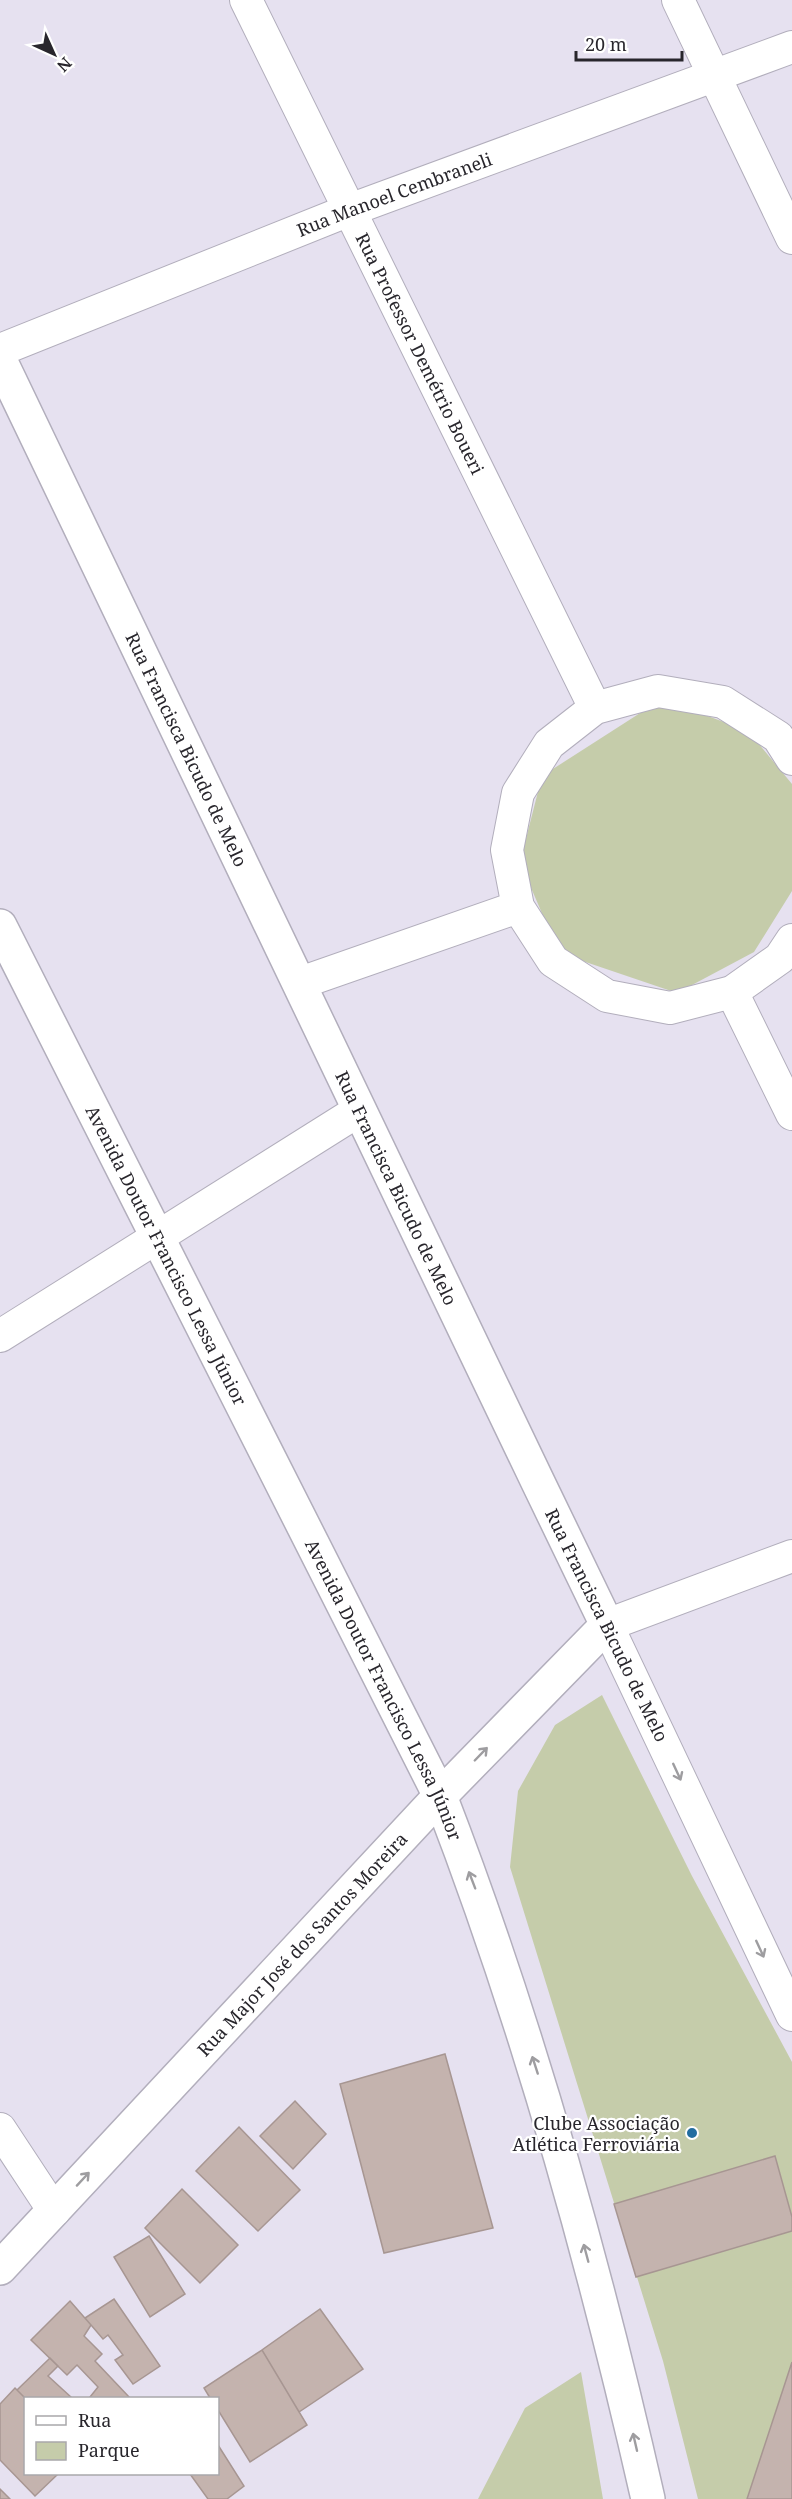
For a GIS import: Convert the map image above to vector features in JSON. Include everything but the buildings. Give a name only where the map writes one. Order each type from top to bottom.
[{"type":"street","name":"Rua Professor Demétrio Boueri","points":[[246,0],[347,211],[594,708]]},
{"type":"street","points":[[678,0],[792,238]]},
{"type":"street","name":"Rua Manoel Cembraneli","points":[[0,350],[347,211],[792,47]]},
{"type":"street","name":"Rua Francisca Bicudo de Melo","points":[[0,360],[300,983],[358,1111],[607,1624],[792,2015]]},
{"type":"street","points":[[792,759],[778,737],[723,702],[658,691],[594,708],[549,744],[518,793],[507,850],[518,907],[553,961],[607,996],[670,1008],[732,992],[780,958],[792,940]]},
{"type":"street","points":[[300,983],[518,907]]},
{"type":"street","name":"Avenida Doutor Francisco Lessa Júnior","points":[[0,926],[159,1236],[440,1796],[480,1900],[537,2072],[622,2384],[648,2499]]},
{"type":"street","points":[[732,992],[792,1114]]},
{"type":"street","points":[[0,1336],[358,1111]]},
{"type":"street","points":[[607,1624],[792,1556]]},
{"type":"street","name":"Rua Major José dos Santos Moreira","points":[[0,2268],[440,1796],[607,1624]]},
{"type":"street","points":[[0,2129],[54,2211]]},
{"type":"green space","points":[[662,699],[748,731],[792,784],[792,891],[754,952],[677,993],[559,953],[520,862],[542,776]]},
{"type":"green space","name":"Clube Associação Atlética Ferroviária","points":[[602,1695],[692,1876],[792,2062],[792,2499],[698,2499],[663,2361],[510,1867],[518,1791],[555,1725]]},
{"type":"green space","points":[[581,2372],[603,2499],[478,2499],[525,2408]]},
{"type":"place","name":"Clube Associação Atlética Ferroviária","points":[[692,2133]]}]
